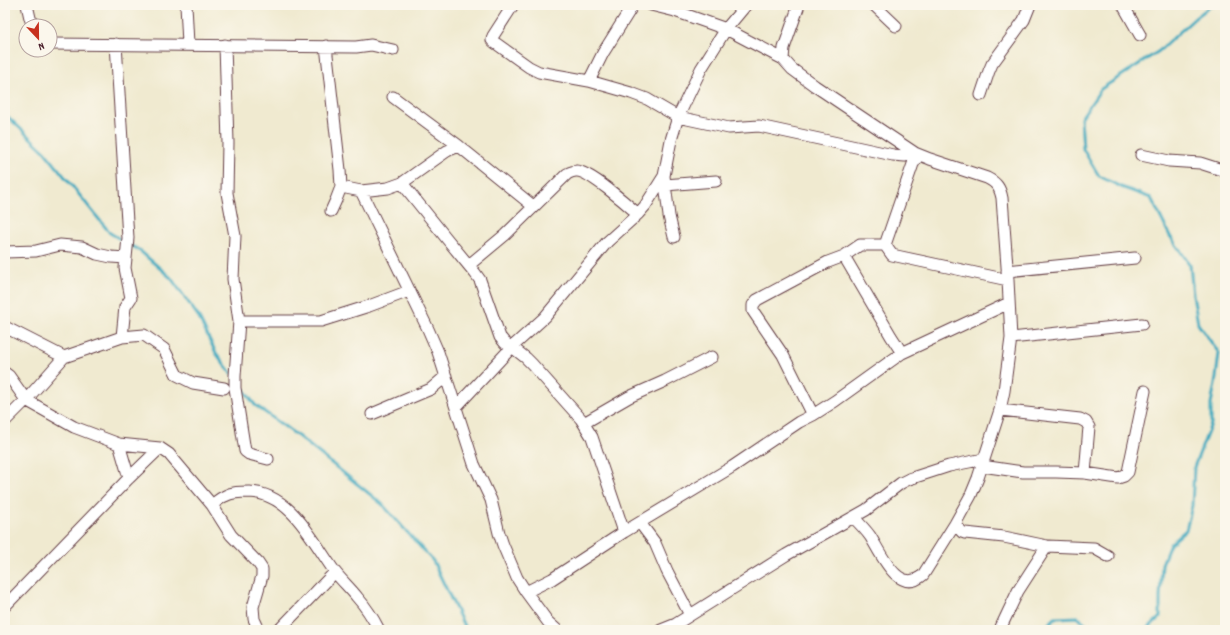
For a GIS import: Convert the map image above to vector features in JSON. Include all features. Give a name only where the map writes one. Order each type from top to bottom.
[{"type":"street","points":[[27,5],[30,18]]},
{"type":"street","points":[[186,5],[188,44]]},
{"type":"street","points":[[513,5],[493,36],[492,40],[529,67],[539,72],[589,81],[631,93],[642,97],[678,117],[729,128],[759,126],[893,156],[917,154]]},
{"type":"street","points":[[589,81],[603,54],[633,5]]},
{"type":"street","points":[[651,5],[674,11],[726,29],[784,59],[792,69],[815,86],[917,154],[987,178],[1000,188],[1008,275],[1011,338],[1000,410],[971,495],[955,524],[923,575],[918,580],[912,581],[899,578],[892,572],[870,536],[853,517]]},
{"type":"street","points":[[674,237],[669,216],[665,180],[671,140],[678,117],[701,69],[726,29],[746,5]]},
{"type":"street","points":[[784,59],[784,48],[800,5]]},
{"type":"street","points":[[874,5],[896,26]]},
{"type":"street","points":[[981,95],[992,64],[1024,20],[1030,5]]},
{"type":"street","points":[[1123,5],[1140,35]]},
{"type":"street","points":[[58,44],[188,44],[356,47],[371,44],[393,50]]},
{"type":"street","points":[[116,44],[128,238],[125,268],[131,298],[125,307],[122,337]]},
{"type":"street","points":[[225,45],[228,143],[227,193],[235,236],[233,279],[240,321],[235,388],[245,451],[249,454],[268,459]]},
{"type":"street","points":[[326,46],[341,188],[331,211]]},
{"type":"street","points":[[393,97],[459,146],[533,206]]},
{"type":"street","points":[[341,188],[362,191],[388,188],[402,183],[447,151],[459,146]]},
{"type":"street","points":[[885,245],[917,154]]},
{"type":"street","points":[[1142,155],[1169,161],[1200,163],[1225,170]]},
{"type":"street","points":[[469,265],[505,235],[567,174],[576,171],[585,173],[621,199],[638,214]]},
{"type":"street","points":[[665,180],[716,181]]},
{"type":"street","points":[[456,407],[512,347],[545,317],[607,242],[638,214],[665,180]]},
{"type":"street","points":[[402,183],[480,280],[500,337],[505,343],[530,361],[584,423],[592,437],[624,532]]},
{"type":"street","points":[[362,191],[438,352],[474,464],[491,500],[499,533],[517,578],[548,622],[557,630]]},
{"type":"street","points":[[5,252],[36,251],[60,245],[82,247],[97,254],[126,258]]},
{"type":"street","points":[[813,415],[783,355],[753,311],[753,305],[757,300],[822,265],[844,256],[860,245],[885,245]]},
{"type":"street","points":[[885,245],[892,255],[1008,275],[1135,258]]},
{"type":"street","points":[[844,256],[902,353]]},
{"type":"street","points":[[240,321],[321,321],[369,306],[409,291]]},
{"type":"street","points":[[526,592],[552,579],[624,532],[732,467],[799,422],[835,401],[902,353],[1009,303]]},
{"type":"street","points":[[1011,338],[1142,324]]},
{"type":"street","points":[[5,327],[64,358]]},
{"type":"street","points":[[5,421],[64,358],[122,337],[144,335],[164,349],[176,374],[193,383],[224,388]]},
{"type":"street","points":[[584,423],[629,397],[712,357]]},
{"type":"street","points":[[5,373],[9,376],[26,400],[74,428],[119,444],[160,448],[169,454],[212,504],[231,535],[262,569],[262,576],[252,607],[254,619],[259,630]]},
{"type":"street","points":[[372,414],[431,389],[446,376]]},
{"type":"street","points":[[661,630],[676,624],[786,555],[866,510],[901,483],[909,479],[949,466],[983,462],[1023,472],[1085,473],[1118,478],[1124,476],[1128,472],[1145,391]]},
{"type":"street","points":[[1000,410],[1080,419],[1086,422],[1089,427],[1085,473]]},
{"type":"street","points":[[119,444],[129,478]]},
{"type":"street","points":[[5,606],[160,448]]},
{"type":"street","points":[[212,504],[225,496],[237,492],[254,492],[268,496],[282,504],[294,514],[336,572],[373,618],[380,630]]},
{"type":"street","points":[[640,523],[655,543],[669,576],[690,615]]},
{"type":"street","points":[[955,524],[962,532],[965,533],[1004,537],[1047,546],[1094,548],[1108,556]]},
{"type":"street","points":[[1001,627],[1018,591],[1047,546]]},
{"type":"street","points":[[279,630],[336,572]]},
{"type":"waterway","points":[[1146,630],[1160,617],[1162,564],[1170,544],[1186,530],[1192,506],[1194,467],[1211,424],[1211,404],[1219,353],[1198,324],[1190,265],[1170,236],[1151,198],[1121,187],[1099,176],[1083,149],[1081,118],[1101,89],[1159,51],[1195,18],[1212,5]]},
{"type":"waterway","points":[[5,114],[44,151],[110,233],[125,242]]},
{"type":"waterway","points":[[130,245],[139,250],[171,278],[198,316],[216,353],[231,373]]},
{"type":"waterway","points":[[238,382],[255,405],[299,437],[382,504],[433,561],[466,630]]},
{"type":"waterway","points":[[1042,630],[1055,618],[1078,617],[1093,630]]}]
